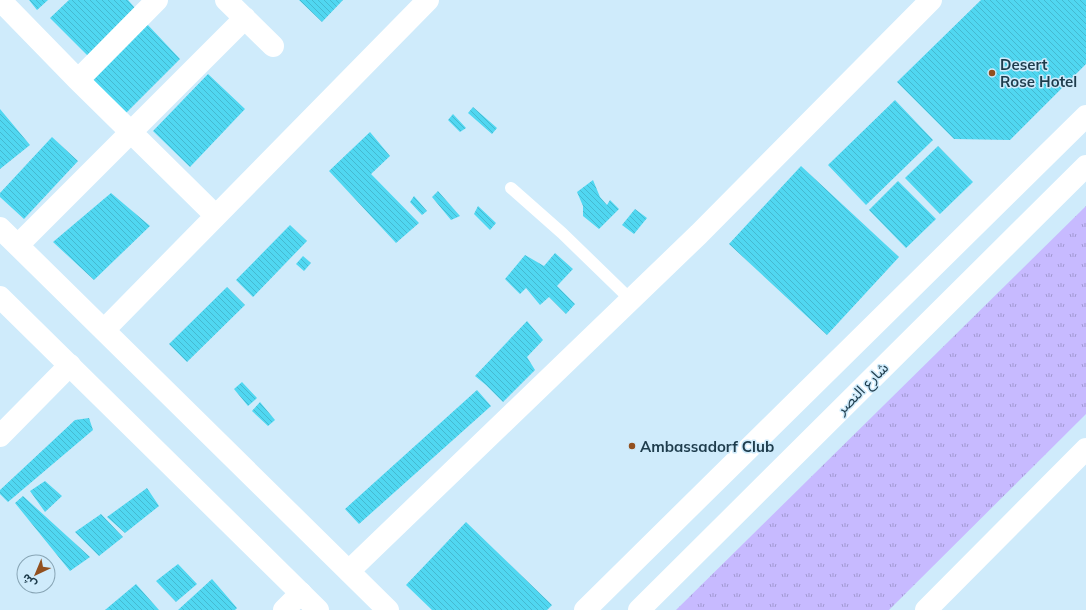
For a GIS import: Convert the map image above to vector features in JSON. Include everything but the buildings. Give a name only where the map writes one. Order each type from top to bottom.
[{"type":"street","points":[[0,0],[78,80],[216,216]]},
{"type":"street","points":[[78,80],[157,0]]},
{"type":"street","points":[[226,0],[273,46]]},
{"type":"street","points":[[104,330],[428,0]]},
{"type":"street","points":[[349,571],[699,234],[931,0]]},
{"type":"street","points":[[18,245],[244,18]]},
{"type":"street","points":[[585,610],[1086,116]]},
{"type":"street","name":"شارع النصر","points":[[638,610],[1086,166]]},
{"type":"street","points":[[0,228],[388,610]]},
{"type":"street","points":[[0,297],[318,610]]},
{"type":"street","points":[[0,436],[70,365]]},
{"type":"street","points":[[926,610],[1086,449]]},
{"type":"street","points":[[284,610],[301,593]]},
{"type":"lane","points":[[511,188],[562,233],[631,300]]},
{"type":"green space","points":[[1086,206],[1086,414],[889,610],[676,610]]},
{"type":"place","name":"Desert Rose Hotel","points":[[992,73]]},
{"type":"place","name":"Ambassadorf Club","points":[[632,446]]}]
